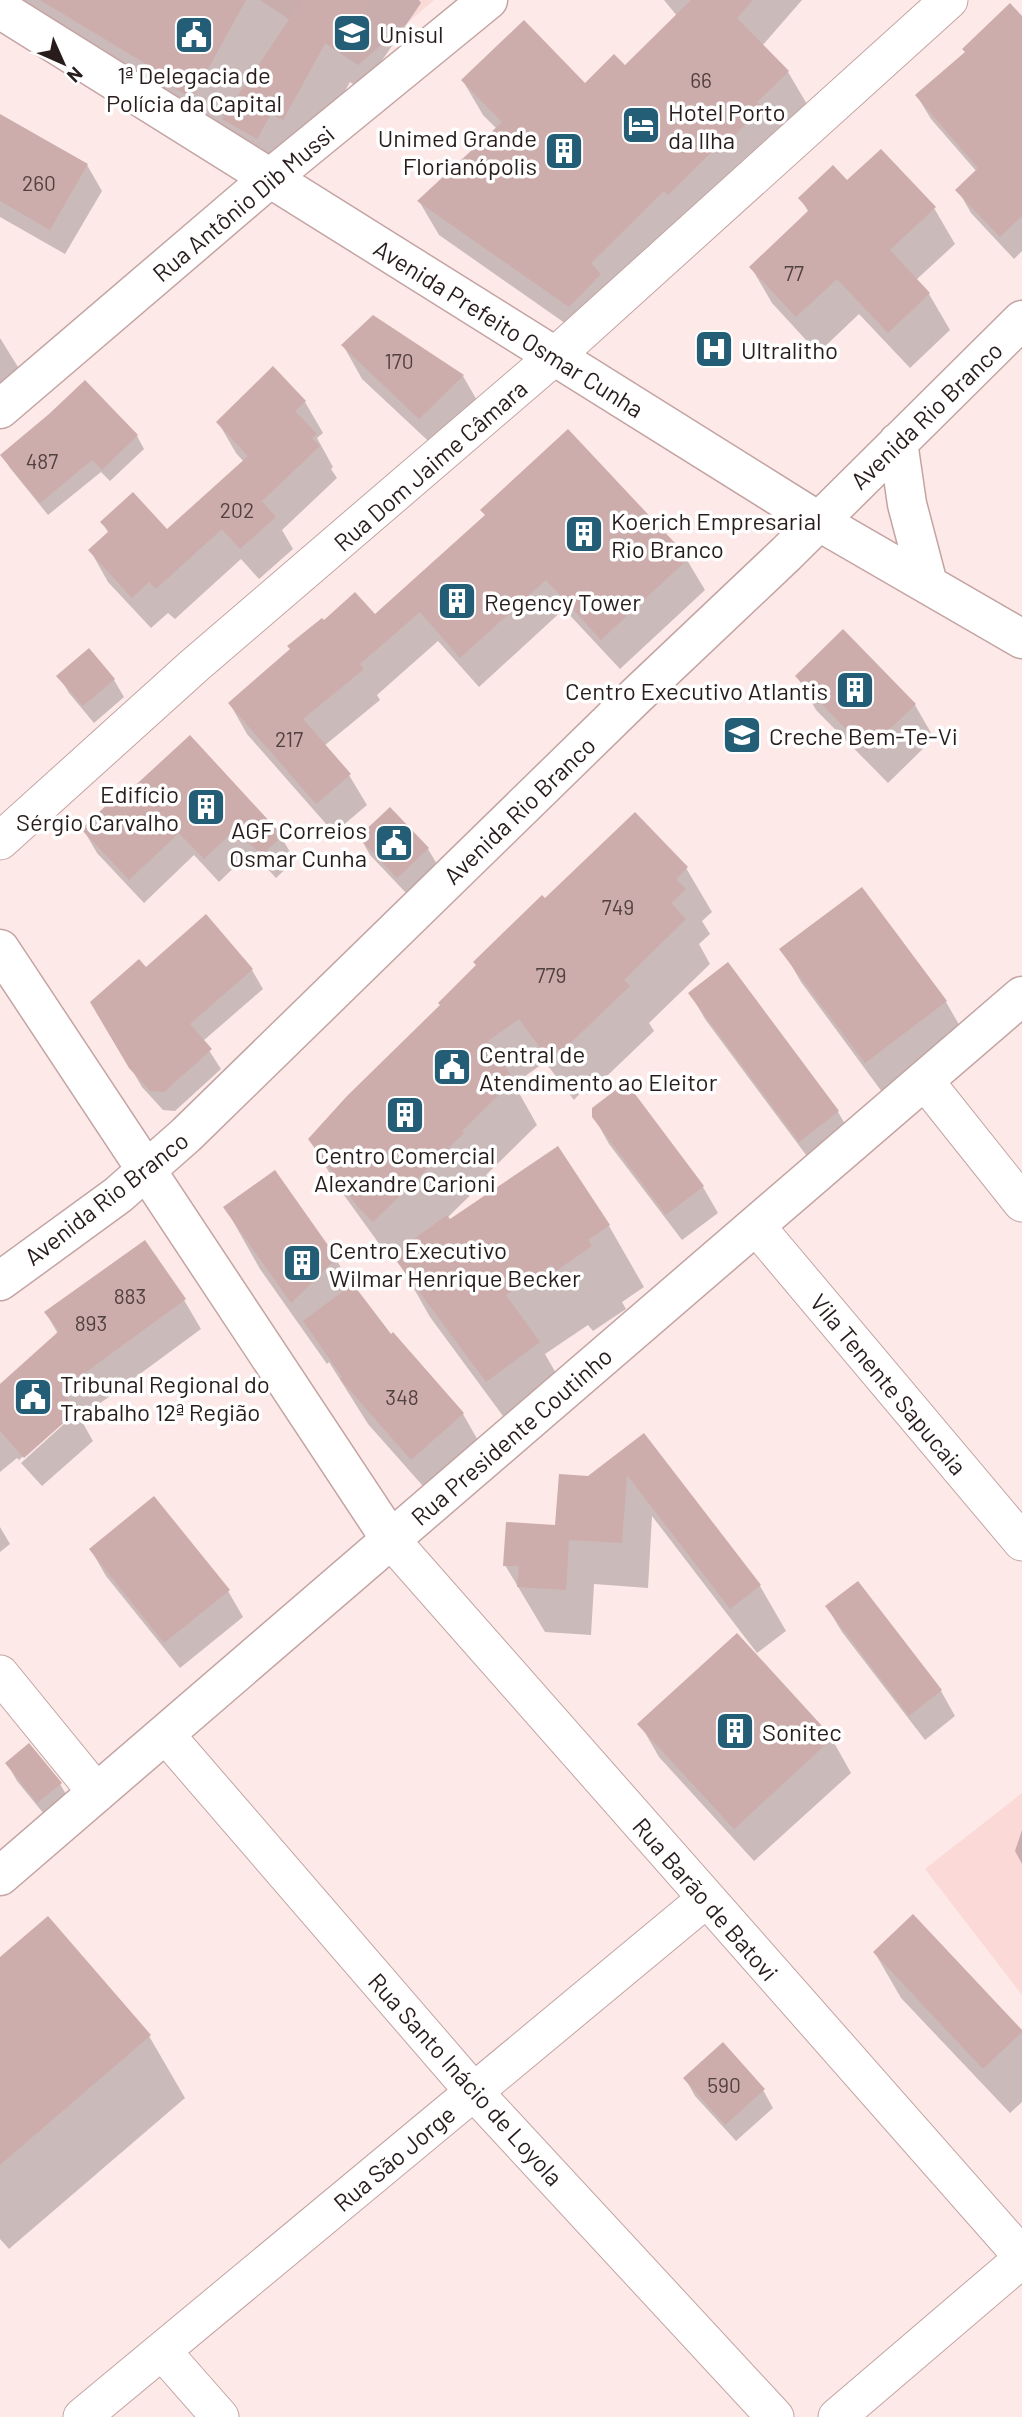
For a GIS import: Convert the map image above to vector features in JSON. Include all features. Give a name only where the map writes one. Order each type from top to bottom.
[{"type":"street","name":"Rua Dom Jaime Câmara","points":[[0,841],[195,665],[555,356],[949,0]]},
{"type":"street","name":"Rua Antônio Dib Mussi","points":[[0,409],[478,3]]},
{"type":"street","name":"Avenida Prefeito Osmar Cunha","points":[[0,9],[818,521],[1022,639]]},
{"type":"street","name":"Avenida Rio Branco","points":[[0,1281],[147,1171],[195,1126],[1022,320]]},
{"type":"street","points":[[898,442],[907,504],[928,584]]},
{"type":"street","points":[[0,949],[391,1540]]},
{"type":"street","name":"Rua Presidente Coutinho","points":[[0,1876],[1022,996]]},
{"type":"street","points":[[924,1080],[1022,1203]]},
{"type":"street","name":"Vila Tenente Sapucaia","points":[[756,1226],[1022,1542]]},
{"type":"street","name":"Rua Barão de Batovi","points":[[391,1540],[1022,2257]]},
{"type":"street","points":[[0,1674],[96,1793]]},
{"type":"street","name":"Rua Santo Inácio de Loyola","points":[[166,1734],[474,2091],[775,2417]]},
{"type":"street","name":"Rua São Jorge","points":[[82,2417],[706,1899]]},
{"type":"street","points":[[836,2417],[1022,2257]]},
{"type":"street","points":[[162,2351],[220,2417]]},
{"type":"shaded area","name":"Unisul","points":[[260,0],[434,0],[358,65]]},
{"type":"shaded area","points":[[1022,1793],[1022,1995],[925,1869]]},
{"type":"building","points":[[40,0],[246,0],[192,98],[142,70],[146,64]]},
{"type":"building","points":[[302,0],[372,0],[338,51],[326,42],[283,120],[271,114],[257,139],[222,119]]},
{"type":"building","points":[[691,0],[753,0],[737,18],[789,71],[757,102],[762,108],[729,141],[726,138],[668,195],[664,191],[591,263],[601,274],[569,307],[417,201],[502,122],[461,80],[524,20],[585,83],[614,54],[625,65]]},
{"type":"building","points":[[1010,3],[1022,16],[1022,216],[1000,237],[955,190],[978,168],[915,95],[965,52],[962,49]]},
{"type":"building","points":[[0,114],[88,164],[50,230],[0,201]]},
{"type":"building","points":[[881,149],[936,207],[890,250],[930,293],[888,333],[837,279],[796,317],[749,267],[809,210],[798,198],[833,165],[847,180]]},
{"type":"building","points":[[373,315],[464,375],[419,419],[341,345]]},
{"type":"building","points":[[273,366],[306,401],[295,411],[317,434],[312,438],[320,446],[262,501],[276,517],[240,549],[222,529],[156,589],[149,582],[132,598],[88,550],[109,531],[100,522],[133,492],[167,529],[248,456],[216,422]]},
{"type":"building","points":[[85,380],[138,435],[102,470],[92,460],[40,503],[0,455]]},
{"type":"building","points":[[568,429],[689,558],[601,640],[546,580],[460,658],[420,612],[360,664],[364,669],[303,719],[351,774],[316,804],[228,703],[290,649],[287,646],[322,618],[324,620],[355,592],[375,614],[485,515],[480,510]]},
{"type":"building","name":"Centro Executivo Atlantis","points":[[843,629],[916,704],[867,751],[795,676]]},
{"type":"building","points":[[89,648],[115,679],[83,706],[56,676]]},
{"type":"building","name":"Edifício Sérgio Carvalho","points":[[190,735],[283,836],[261,855],[236,829],[204,859],[179,833],[129,880],[81,829],[112,800],[115,804]]},
{"type":"building","name":"AGF Correios Osmar Cunha","points":[[390,807],[429,848],[397,878],[358,837]]},
{"type":"building","points":[[635,812],[688,867],[676,879],[686,889],[671,903],[686,919],[624,980],[630,986],[561,1052],[557,1048],[547,1057],[519,1019],[488,1041],[514,1080],[373,1222],[358,1207],[308,1139],[347,1096],[440,1005],[438,1003],[476,965],[473,962],[542,895],[545,898]]},
{"type":"building","points":[[862,887],[947,1001],[865,1063],[779,949]]},
{"type":"building","points":[[206,914],[253,969],[190,1024],[212,1049],[164,1092],[150,1091],[129,1068],[90,1002],[139,959],[146,967]]},
{"type":"building","points":[[728,962],[839,1111],[799,1142],[688,993]]},
{"type":"building","points":[[626,1082],[704,1186],[666,1215],[592,1117],[592,1108]]},
{"type":"building","points":[[558,1146],[610,1225],[588,1240],[592,1246],[556,1271],[552,1265],[506,1295],[540,1342],[486,1382],[392,1255],[447,1215],[450,1219]]},
{"type":"building","name":"Centro Executivo Wilmar Henrique Becker","points":[[275,1170],[337,1258],[291,1303],[223,1207]]},
{"type":"building","points":[[145,1240],[186,1299],[60,1391],[78,1410],[24,1458],[0,1431],[0,1384],[59,1331],[44,1312]]},
{"type":"building","points":[[353,1284],[391,1334],[393,1332],[464,1413],[411,1460],[340,1379],[342,1377],[303,1321]]},
{"type":"building","points":[[644,1433],[761,1585],[730,1609],[627,1475],[622,1543],[569,1540],[566,1590],[517,1587],[519,1566],[503,1566],[506,1522],[555,1525],[559,1474],[588,1476]]},
{"type":"building","points":[[154,1496],[230,1590],[164,1643],[89,1549]]},
{"type":"building","points":[[858,1581],[942,1690],[909,1716],[825,1606]]},
{"type":"building","name":"Sonitec","points":[[737,1633],[833,1738],[734,1829],[637,1724]]},
{"type":"building","points":[[29,1743],[62,1783],[37,1803],[5,1763]]},
{"type":"building","points":[[913,1914],[1022,2030],[983,2069],[873,1952]]},
{"type":"building","points":[[48,1916],[151,2035],[0,2165],[0,1957]]},
{"type":"building","points":[[723,2042],[765,2089],[725,2125],[683,2078]]},
{"type":"place","name":"Unisul","points":[[352,33]]},
{"type":"place","name":"1ª Delegacia de Polícia da Capital","points":[[194,35]]},
{"type":"place","name":"Hotel Porto da Ilha","points":[[641,125]]},
{"type":"place","name":"Unimed Grande Florianópolis","points":[[564,151]]},
{"type":"place","name":"Ultralitho","points":[[714,349]]},
{"type":"place","name":"Koerich Empresarial Rio Branco","points":[[584,534]]},
{"type":"place","name":"Regency Tower","points":[[457,601]]},
{"type":"place","name":"Centro Executivo Atlantis","points":[[855,690]]},
{"type":"place","name":"Creche Bem-Te-Vi","points":[[742,735]]},
{"type":"place","name":"Edifício Sérgio Carvalho","points":[[206,807]]},
{"type":"place","name":"AGF Correios Osmar Cunha","points":[[394,843]]},
{"type":"place","name":"Central de Atendimento ao Eleitor","points":[[452,1067]]},
{"type":"place","name":"Centro Comercial Alexandre Carioni","points":[[405,1115]]},
{"type":"place","name":"Centro Executivo Wilmar Henrique Becker","points":[[302,1263]]},
{"type":"place","name":"Tribunal Regional do Trabalho 12ª Região","points":[[33,1397]]},
{"type":"place","name":"Sonitec","points":[[735,1731]]}]
